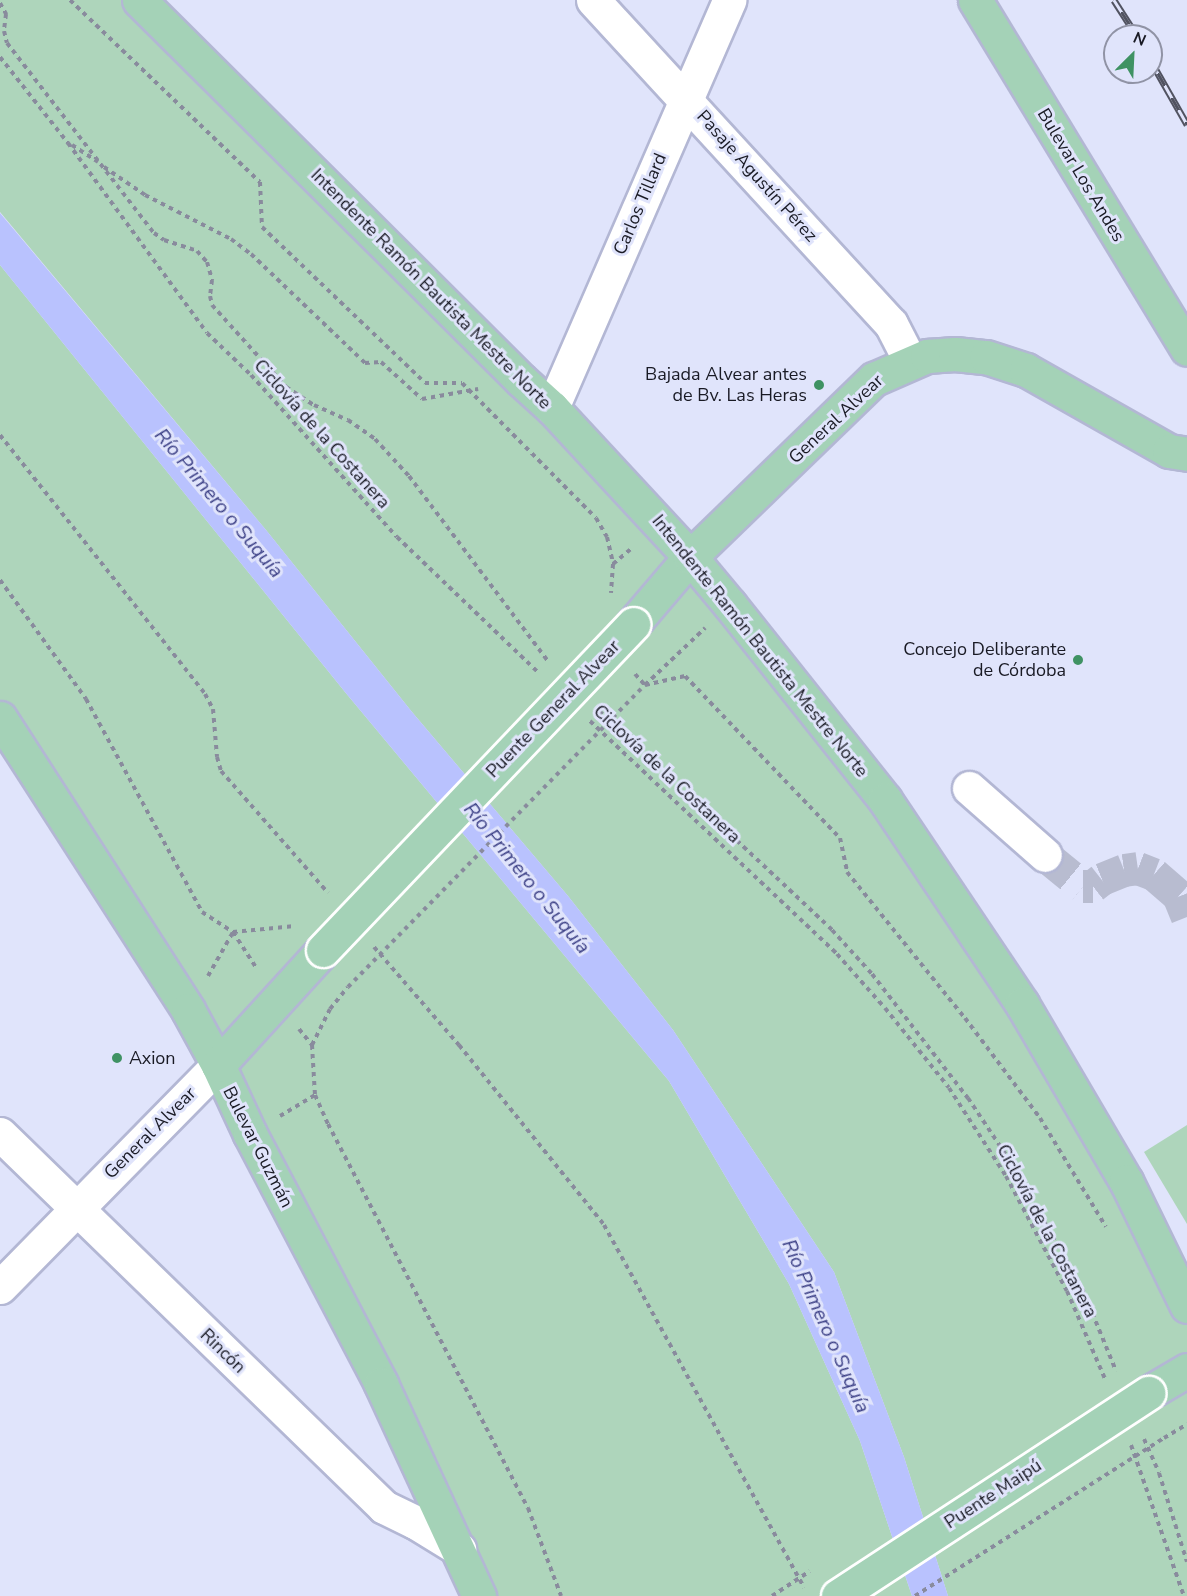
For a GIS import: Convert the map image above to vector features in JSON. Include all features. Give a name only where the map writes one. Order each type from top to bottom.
[{"type":"main road","name":"Intendente Ramón Bautista Mestre Norte","points":[[139,0],[521,380],[552,408],[690,556],[730,605],[885,800],[1022,1004],[1126,1181],[1187,1306]]},
{"type":"main road","name":"Bulevar Los Andes","points":[[975,0],[1187,349]]},
{"type":"main road","name":"General Alvear","points":[[633,624],[690,556],[874,379],[910,361],[927,356],[955,354],[986,357],[1026,370],[1168,451],[1187,454]]},
{"type":"main road","name":"Puente General Alvear","points":[[323,950],[633,624]]},
{"type":"main road","name":"Bulevar Guzmán","points":[[0,718],[188,1010],[381,1384],[479,1596]]},
{"type":"main road","name":"General Alvear","points":[[218,1065],[323,950]]},
{"type":"main road","name":"Puente Maipú","points":[[838,1596],[1134,1387],[1187,1370]]},
{"type":"street","name":"Pasaje Agustín Pérez","points":[[593,0],[686,98],[891,324],[910,361]]},
{"type":"street","name":"Carlos Tillard","points":[[552,408],[729,0]]},
{"type":"street","points":[[969,788],[1045,855]]},
{"type":"street","name":"General Alvear","points":[[0,1287],[218,1065]]},
{"type":"street","name":"Rincón","points":[[0,1134],[384,1507],[415,1521],[459,1549]]},
{"type":"path","points":[[70,0],[260,182],[262,227],[425,383],[462,383],[596,518],[607,537],[613,564],[610,596]]},
{"type":"path","points":[[0,3],[6,14],[4,31],[7,43],[154,233],[164,240],[197,252],[207,262],[212,280],[210,296],[212,305],[286,387],[314,405],[348,420],[375,439],[409,476],[550,664]]},
{"type":"path","name":"Ciclovía de la Costanera","points":[[0,57],[69,143],[207,333],[251,375],[397,537],[543,677]]},
{"type":"path","points":[[69,143],[145,195],[231,239],[251,254],[365,363],[381,362],[423,399],[521,380]]},
{"type":"path","points":[[0,435],[206,694],[213,709],[217,757],[221,771],[328,894]]},
{"type":"path","points":[[0,580],[86,699],[202,912],[233,932],[277,1000],[312,1045]]},
{"type":"path","points":[[561,1596],[528,1508],[328,1124],[315,1095],[312,1045],[330,1009],[348,987],[645,685],[730,605]]},
{"type":"path","points":[[611,649],[645,685]]},
{"type":"path","points":[[645,685],[685,676],[840,838],[847,872],[965,1018],[1040,1118],[1110,1235]]},
{"type":"path","points":[[591,704],[832,930],[892,1001],[968,1098],[1008,1158],[1082,1288],[1134,1387]]},
{"type":"path","name":"Ciclovía de la Costanera","points":[[586,717],[837,954],[885,1008],[949,1088],[1006,1176],[1028,1217],[1067,1291],[1109,1388]]},
{"type":"path","points":[[233,932],[295,927],[302,922]]},
{"type":"path","points":[[188,1010],[233,932]]},
{"type":"path","points":[[367,939],[459,1045],[604,1225],[808,1596]]},
{"type":"path","points":[[915,1596],[1187,1424]]},
{"type":"path","points":[[1141,1433],[1159,1473],[1187,1562]]},
{"type":"path","points":[[1131,1443],[1184,1596]]},
{"type":"green space","points":[[0,0],[139,0],[521,380],[885,800],[1187,1306],[1187,1596],[948,1596],[904,1457],[834,1272],[673,1030],[568,896],[412,712],[266,530],[0,212]]},
{"type":"green space","points":[[0,265],[345,692],[669,1081],[789,1284],[860,1441],[912,1596],[479,1596],[334,1293],[0,718]]},
{"type":"green space","points":[[1187,1125],[1187,1224],[1144,1152]]},
{"type":"water","name":"Río Primero o Suquía","points":[[0,213],[266,530],[412,712],[568,896],[673,1030],[834,1272],[904,1457],[948,1596],[912,1596],[860,1441],[789,1284],[669,1081],[345,692],[0,265]]},
{"type":"tunnel","points":[[1045,855],[1083,886],[1093,886],[1102,879],[1124,870],[1138,868],[1154,874],[1179,896],[1187,916]]},
{"type":"railway","points":[[1114,0],[1129,24]]},
{"type":"railway","points":[[1163,82],[1187,124]]},
{"type":"place","name":"Bajada Alvear antes de Bv. Las Heras","points":[[819,385]]},
{"type":"place","name":"Concejo Deliberante de Córdoba","points":[[1078,660]]},
{"type":"place","name":"Axion","points":[[117,1058]]}]
